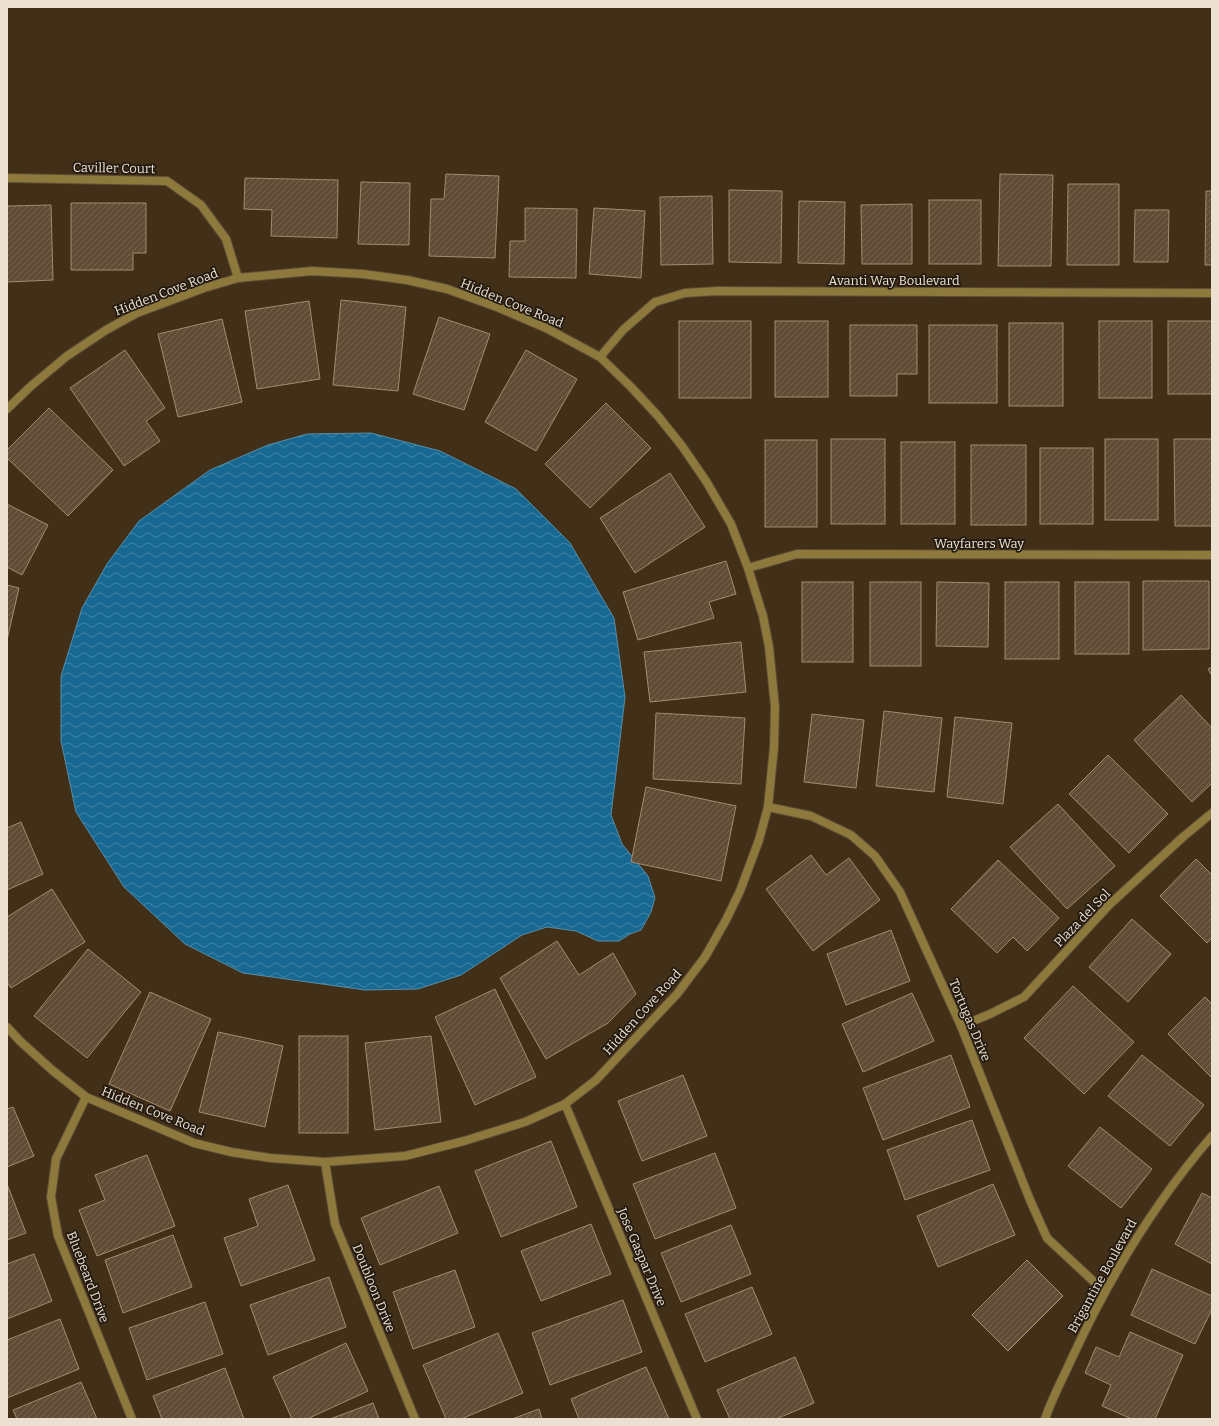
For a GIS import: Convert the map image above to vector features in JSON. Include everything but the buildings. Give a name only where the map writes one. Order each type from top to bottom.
[{"type":"street","name":"Caviller Court","points":[[7,178],[166,181],[200,205],[226,239],[238,278]]},
{"type":"street","name":"Hidden Cove Road","points":[[7,409],[31,386],[67,356],[106,330],[137,313],[204,288],[238,278],[312,271],[362,274],[407,280],[447,289],[497,307],[546,328],[600,357],[658,416],[682,446],[731,524],[748,568],[763,616],[769,647],[775,707],[774,747],[768,807],[759,840],[740,890],[726,920],[705,957],[677,994],[602,1075],[565,1104],[524,1122],[464,1141],[405,1156],[325,1162],[270,1158],[231,1152],[194,1143],[86,1097],[52,1070],[7,1027]]},
{"type":"street","name":"Avanti Way Boulevard","points":[[600,357],[622,330],[655,302],[685,293],[717,291],[1212,293]]},
{"type":"street","name":"Wayfarers Way","points":[[748,568],[797,554],[1212,555]]},
{"type":"street","name":"Tortugas Drive","points":[[768,807],[811,816],[851,835],[875,856],[900,892],[961,1026],[1030,1200],[1047,1238],[1105,1292]]},
{"type":"street","name":"Plaza del Sol","points":[[961,1026],[990,1014],[1024,997],[1109,906],[1183,837],[1212,813]]},
{"type":"street","name":"Bluebeard Drive","points":[[86,1097],[56,1159],[51,1197],[58,1236],[132,1419]]},
{"type":"street","name":"Jose Gaspar Drive","points":[[565,1104],[697,1419]]},
{"type":"street","name":"Brigantine Boulevard","points":[[1045,1419],[1085,1329],[1124,1258],[1146,1222],[1187,1165],[1212,1136]]},
{"type":"street","name":"Doubloon Drive","points":[[325,1162],[335,1224],[415,1419]]},
{"type":"water","points":[[371,433],[440,451],[516,489],[570,543],[614,618],[625,697],[611,815],[622,844],[648,876],[655,898],[651,912],[641,930],[630,934],[619,941],[598,941],[576,931],[547,927],[522,935],[461,975],[418,989],[365,990],[243,973],[185,944],[124,887],[76,812],[61,741],[61,676],[82,608],[107,564],[139,521],[210,470],[268,445],[307,434]]}]
